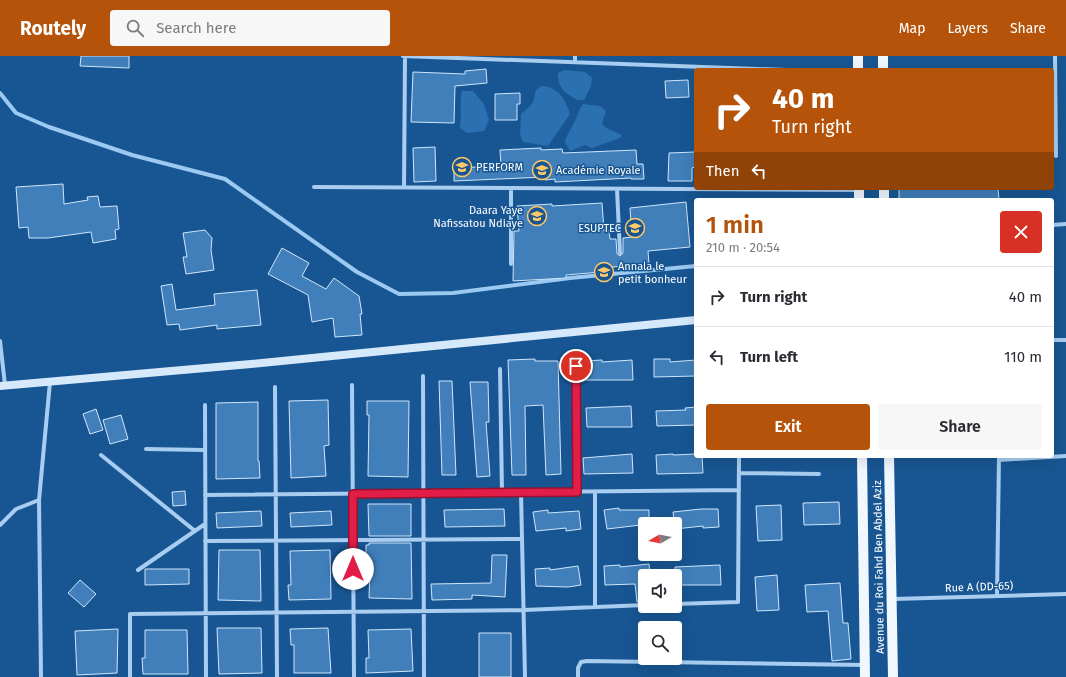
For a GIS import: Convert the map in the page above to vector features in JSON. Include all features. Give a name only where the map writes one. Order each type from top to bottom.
[{"type":"main road","points":[[858,56],[858,68]]},
{"type":"main road","points":[[883,56],[883,68]]},
{"type":"main road","name":"Avenue du Roi Fahd Ben Abdel Aziz","points":[[862,458],[865,677]]},
{"type":"main road","name":"Avenue du Roi Fahd Ben Abdel Aziz","points":[[889,458],[893,677]]},
{"type":"street","points":[[404,187],[404,56],[734,68]]},
{"type":"street","points":[[575,56],[575,62]]},
{"type":"street","points":[[1055,56],[1056,156]]},
{"type":"street","points":[[314,187],[617,189],[859,193]]},
{"type":"street","points":[[510,264],[511,188]]},
{"type":"street","points":[[617,189],[620,253]]},
{"type":"street","points":[[1054,225],[1066,224]]},
{"type":"street","points":[[0,341],[2,387],[50,380],[251,364],[694,320]]},
{"type":"street","points":[[1054,340],[1066,340]]},
{"type":"street","points":[[576,366],[577,492]]},
{"type":"street","points":[[500,369],[502,492]]},
{"type":"street","points":[[423,376],[424,677]]},
{"type":"street","points":[[41,677],[39,500],[50,380]]},
{"type":"street","points":[[352,385],[354,677]]},
{"type":"street","points":[[275,387],[277,677]]},
{"type":"street","points":[[205,405],[206,677]]},
{"type":"street","points":[[146,449],[205,450]]},
{"type":"street","points":[[102,455],[196,531]]},
{"type":"street","points":[[1054,456],[1066,456]]},
{"type":"street","points":[[682,604],[738,602],[739,458]]},
{"type":"street","points":[[998,596],[999,458]]},
{"type":"street","points":[[739,473],[819,474]]},
{"type":"street","points":[[205,495],[739,490]]},
{"type":"street","points":[[521,492],[525,677]]},
{"type":"street","points":[[595,492],[595,607]]},
{"type":"street","points":[[0,525],[16,510],[39,500]]},
{"type":"street","points":[[138,570],[205,524]]},
{"type":"street","points":[[205,541],[522,539]]},
{"type":"street","name":"Rue A (DD-65)","points":[[892,599],[1066,594]]},
{"type":"street","points":[[130,677],[130,614],[524,610],[638,605]]},
{"type":"street","points":[[578,677],[578,668],[581,662],[587,661],[865,665]]},
{"type":"shaded area","points":[[565,70],[585,72],[592,78],[591,86],[584,100],[574,98],[566,93],[561,87],[558,73]]},
{"type":"shaded area","points":[[542,86],[552,88],[560,95],[570,114],[548,146],[523,142],[520,134],[521,114],[532,104],[535,92]]},
{"type":"shaded area","points":[[462,91],[473,91],[484,104],[489,120],[484,131],[467,133],[460,128]]},
{"type":"shaded area","points":[[583,104],[600,106],[606,111],[602,124],[606,128],[622,135],[620,138],[592,148],[585,145],[570,151],[565,142]]},
{"type":"building","points":[[81,56],[129,56],[129,68],[80,66]]},
{"type":"building","points":[[486,69],[487,83],[455,86],[454,123],[411,122],[413,72],[465,74],[465,71]]},
{"type":"building","points":[[688,80],[689,97],[666,98],[665,81]]},
{"type":"building","points":[[520,93],[520,104],[517,104],[517,120],[495,120],[495,94]]},
{"type":"building","points":[[435,147],[436,181],[414,182],[413,148]]},
{"type":"building","points":[[541,148],[541,150],[562,149],[563,153],[636,150],[637,164],[643,164],[644,179],[631,178],[555,182],[555,179],[545,180],[545,177],[454,181],[454,168],[501,166],[500,150]]},
{"type":"building","points":[[694,152],[692,181],[668,181],[669,153]]},
{"type":"building","points":[[63,184],[64,204],[88,200],[87,197],[98,196],[100,207],[117,206],[119,229],[115,230],[116,239],[93,243],[91,232],[48,238],[29,238],[28,227],[19,228],[16,187]]},
{"type":"building","points":[[899,190],[998,190],[999,198],[899,198]]},
{"type":"building","points":[[686,202],[690,247],[648,251],[649,264],[612,267],[612,271],[566,275],[566,278],[513,281],[514,231],[519,231],[517,206],[552,204],[552,206],[602,203],[604,231],[609,230],[610,239],[616,239],[617,254],[620,256],[623,253],[623,238],[632,237],[630,208]]},
{"type":"building","points":[[205,230],[212,238],[211,250],[214,270],[186,274],[183,257],[187,257],[183,233]]},
{"type":"building","points":[[282,248],[309,263],[302,276],[326,289],[334,278],[359,296],[362,314],[360,314],[362,335],[335,337],[333,318],[312,322],[308,295],[268,274]]},
{"type":"building","points":[[172,284],[176,310],[215,305],[214,294],[257,290],[261,325],[217,329],[217,325],[180,330],[179,324],[167,325],[161,286]]},
{"type":"building","points":[[535,359],[535,361],[558,361],[561,474],[546,475],[543,405],[525,406],[526,475],[512,475],[508,360]]},
{"type":"building","points":[[654,359],[670,359],[670,362],[694,360],[694,376],[654,377]]},
{"type":"building","points":[[602,360],[602,362],[632,360],[633,380],[584,380],[584,361]]},
{"type":"building","points":[[439,381],[452,381],[456,475],[442,475]]},
{"type":"building","points":[[470,382],[488,382],[489,422],[486,422],[490,476],[477,477]]},
{"type":"building","points":[[328,400],[329,445],[324,446],[326,476],[291,478],[289,401]]},
{"type":"building","points":[[367,401],[409,401],[408,477],[368,476],[369,415],[367,415]]},
{"type":"building","points":[[258,402],[258,461],[260,478],[216,479],[216,403]]},
{"type":"building","points":[[631,406],[632,427],[587,427],[586,408]]},
{"type":"building","points":[[694,407],[694,425],[657,426],[656,411],[686,410],[685,408]]},
{"type":"building","points":[[96,409],[103,430],[90,434],[83,414]]},
{"type":"building","points":[[121,415],[128,439],[110,444],[103,420]]},
{"type":"building","points":[[632,454],[633,473],[584,474],[583,458]]},
{"type":"building","points":[[694,454],[694,458],[702,458],[703,473],[657,474],[656,455]]},
{"type":"building","points":[[185,491],[186,505],[173,506],[172,492]]},
{"type":"building","points":[[839,502],[840,524],[804,525],[803,503]]},
{"type":"building","points":[[368,504],[411,504],[411,536],[369,536]]},
{"type":"building","points":[[781,505],[782,540],[758,541],[756,506]]},
{"type":"building","points":[[619,508],[619,510],[649,510],[649,517],[638,517],[638,525],[607,529],[604,510]]},
{"type":"building","points":[[504,509],[505,526],[445,527],[444,510]]},
{"type":"building","points":[[718,509],[719,527],[703,528],[703,526],[682,528],[682,517],[674,517],[673,512]]},
{"type":"building","points":[[548,510],[548,513],[579,511],[581,529],[566,531],[566,528],[536,531],[533,512]]},
{"type":"building","points":[[261,511],[262,526],[217,528],[216,513]]},
{"type":"building","points":[[331,511],[332,525],[291,527],[290,513]]},
{"type":"building","points":[[369,543],[411,543],[412,599],[369,598],[370,566],[366,567],[366,545],[369,545]]},
{"type":"building","points":[[219,550],[260,550],[261,601],[218,600]]},
{"type":"building","points":[[330,550],[331,599],[289,600],[288,585],[291,585],[290,551]]},
{"type":"building","points":[[492,555],[507,555],[505,597],[472,595],[472,599],[432,600],[431,584],[491,583]]},
{"type":"building","points":[[649,564],[649,569],[638,569],[638,602],[635,584],[605,585],[604,566],[620,565],[620,567]]},
{"type":"building","points":[[720,565],[721,585],[682,585],[682,569],[675,569],[675,567]]},
{"type":"building","points":[[578,566],[581,585],[568,587],[536,586],[535,569],[550,568],[550,570]]},
{"type":"building","points":[[145,569],[189,569],[189,584],[145,585]]},
{"type":"building","points":[[777,575],[779,610],[757,611],[755,577]]},
{"type":"building","points":[[80,580],[96,594],[84,607],[68,593]]},
{"type":"building","points":[[840,583],[843,623],[848,623],[851,659],[832,661],[828,611],[807,612],[805,585]]},
{"type":"building","points":[[217,628],[261,628],[262,673],[219,674]]},
{"type":"building","points":[[328,628],[331,673],[294,673],[294,645],[291,645],[290,629]]},
{"type":"building","points":[[118,629],[117,673],[77,675],[75,631]]},
{"type":"building","points":[[411,629],[413,671],[366,673],[366,658],[369,658],[368,630]]},
{"type":"building","points":[[145,630],[187,630],[188,674],[143,674],[142,658],[145,658]]},
{"type":"building","points":[[479,633],[511,633],[511,677],[479,677]]},
{"type":"waterway","points":[[0,93],[16,113],[49,127],[132,155],[225,179],[357,272],[399,294],[453,293],[570,278],[694,266]]},
{"type":"place","name":"PERFORM","points":[[462,167]]},
{"type":"place","name":"Académie Royale","points":[[542,170]]},
{"type":"place","name":"Daara Yaye Nafissatou Ndiaye","points":[[537,216]]},
{"type":"place","name":"ESUPTEC","points":[[635,228]]},
{"type":"place","name":"Annala le petit bonheur","points":[[604,272]]},
{"type":"route","points":[[353,569],[353,494],[577,492],[576,366]]}]
